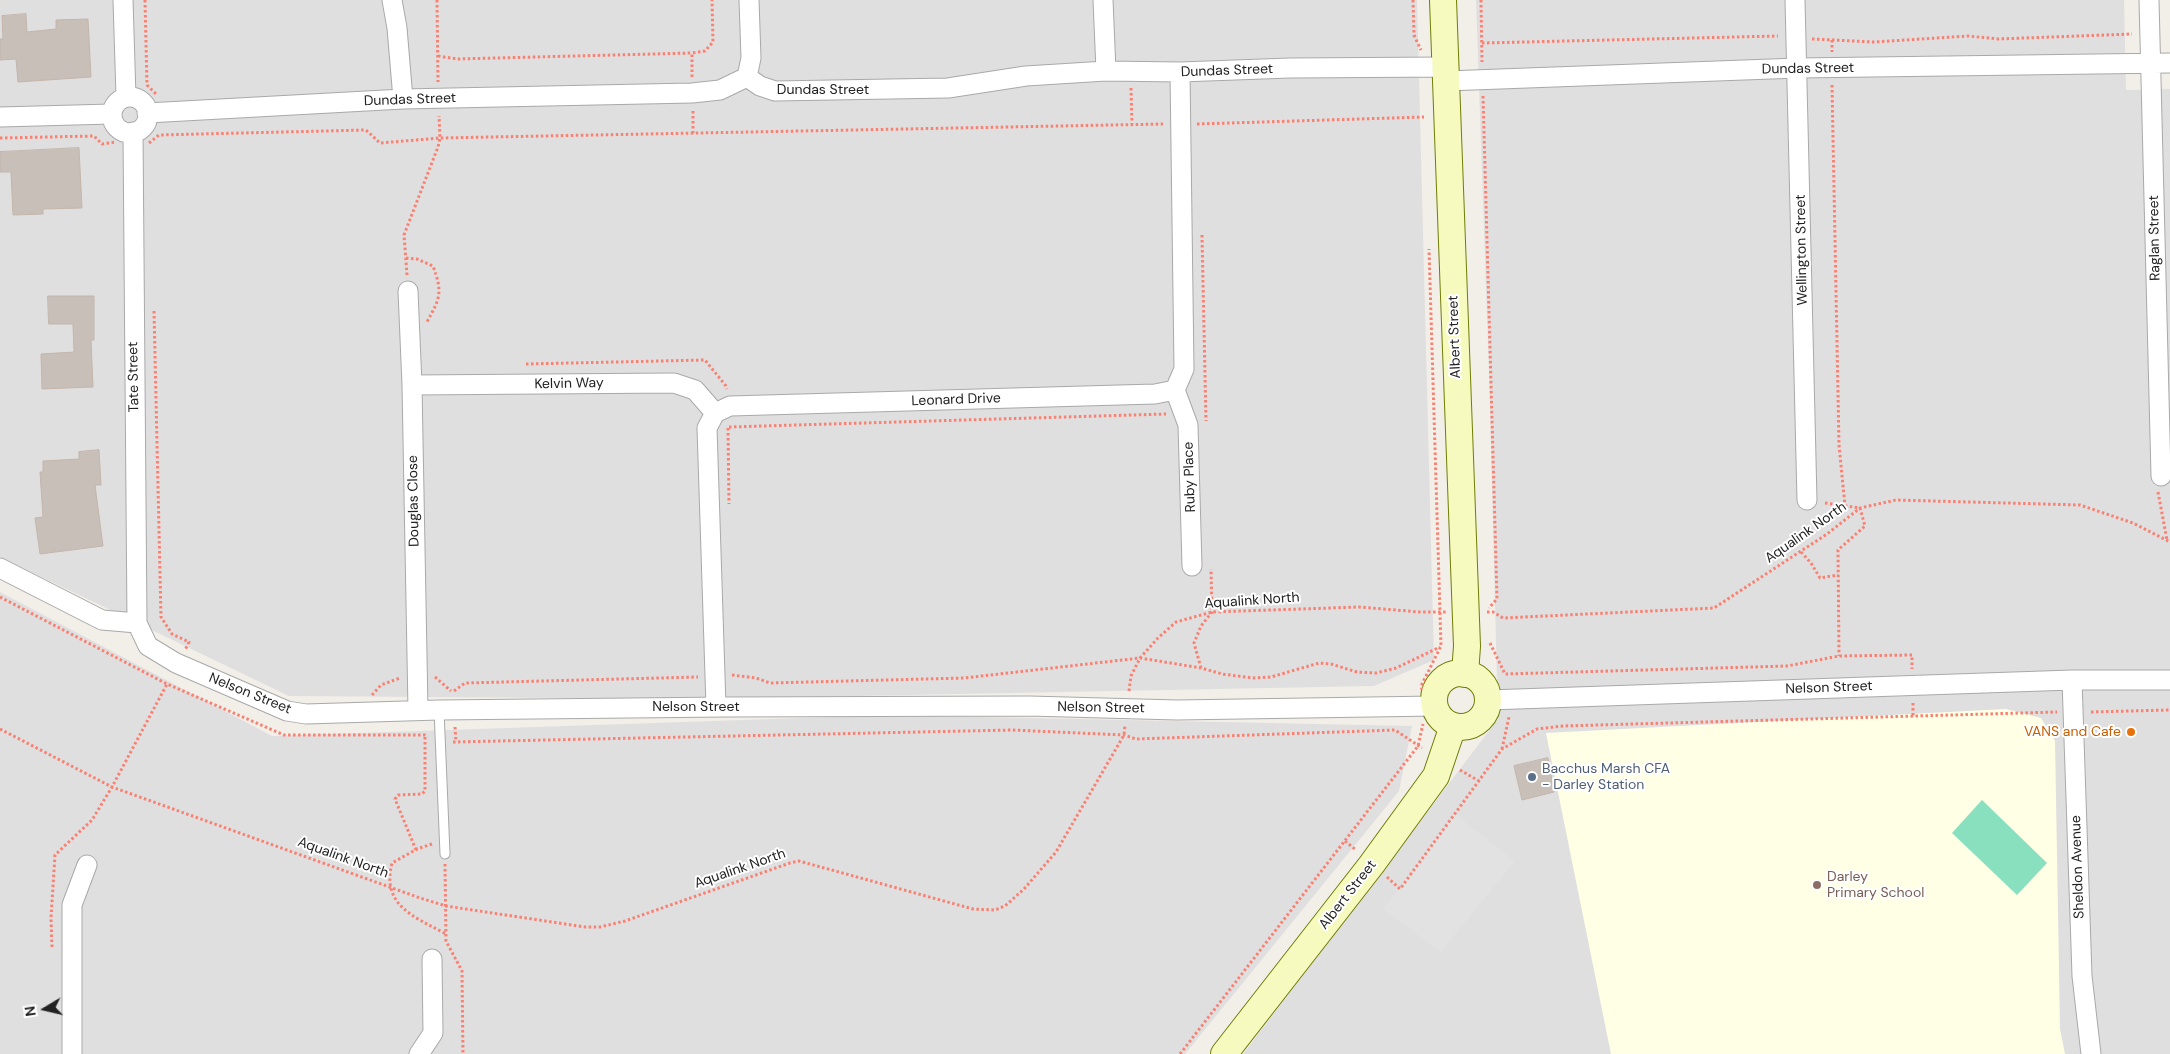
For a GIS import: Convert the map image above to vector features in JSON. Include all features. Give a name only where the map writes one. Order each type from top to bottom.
[{"type":"street","points":[[123,0],[126,97]]},
{"type":"street","points":[[392,0],[397,28],[403,99]]},
{"type":"street","points":[[748,77],[751,58],[749,0]]},
{"type":"street","points":[[1103,0],[1106,71]]},
{"type":"street","name":"Albert Street","points":[[1443,0],[1438,72],[1482,642],[1465,674]]},
{"type":"street","name":"Wellington Street","points":[[1795,0],[1807,500]]},
{"type":"street","name":"Raglan Street","points":[[2149,0],[2161,476]]},
{"type":"street","name":"Dundas Street","points":[[153,113],[403,99],[692,93],[720,90],[748,77],[760,86],[775,91],[785,91],[948,88],[1026,76],[1106,71],[1130,73],[1290,68],[1438,72],[1483,80],[1798,68],[2170,63]]},
{"type":"street","points":[[1174,390],[1184,369],[1180,72]]},
{"type":"street","points":[[126,97],[138,98],[153,113],[132,138],[118,128],[112,114],[116,103],[126,97]]},
{"type":"street","points":[[0,117],[112,114]]},
{"type":"street","name":"Tate Street","points":[[132,138],[137,623]]},
{"type":"street","name":"Douglas Close","points":[[408,291],[412,385],[418,710]]},
{"type":"street","name":"Kelvin Way","points":[[412,385],[674,383],[695,390],[722,410]]},
{"type":"street","name":"Leonard Drive","points":[[722,410],[1156,394],[1174,390]]},
{"type":"street","name":"Ruby Place","points":[[1174,390],[1188,424],[1201,564]]},
{"type":"street","points":[[716,707],[708,428],[722,410]]},
{"type":"street","points":[[0,568],[102,620],[137,623]]},
{"type":"street","name":"Nelson Street","points":[[137,623],[148,646],[176,663],[294,713],[716,707],[1127,707],[1177,710],[1429,706]]},
{"type":"street","points":[[1465,674],[1474,676],[1486,690],[1488,700],[1486,710],[1478,721],[1470,725],[1453,726],[1445,722],[1429,706],[1441,682],[1449,676],[1465,674]]},
{"type":"street","name":"Nelson Street","points":[[1488,700],[2072,680],[2170,680]]},
{"type":"street","name":"Sheldon Avenue","points":[[2072,680],[2082,976],[2091,1054]]},
{"type":"street","name":"Albert Street","points":[[1224,1054],[1372,864],[1436,776],[1453,726]]},
{"type":"street","points":[[72,1054],[72,905],[87,864]]},
{"type":"street","points":[[419,1054],[433,1033],[432,959]]},
{"type":"lane","points":[[438,710],[445,854]]},
{"type":"path","points":[[145,0],[147,85],[157,94],[153,113],[159,136]]},
{"type":"path","points":[[408,291],[404,235],[440,138],[437,0]]},
{"type":"path","points":[[438,56],[457,59],[692,53],[705,51],[713,42],[712,0]]},
{"type":"path","points":[[1413,0],[1414,35],[1421,49],[1438,72]]},
{"type":"path","points":[[1481,0],[1497,599],[1489,605],[1486,621]]},
{"type":"path","points":[[1482,43],[1778,36],[1797,39],[1874,42],[1968,36],[1998,39],[2150,33]]},
{"type":"path","points":[[1832,40],[1840,445],[1845,506]]},
{"type":"path","points":[[692,53],[693,133]]},
{"type":"path","points":[[1130,73],[1132,124]]},
{"type":"path","points":[[1424,109],[1425,126]]},
{"type":"path","points":[[151,153],[151,143],[159,136],[366,130],[380,143],[440,138],[1200,124],[1424,116]]},
{"type":"path","points":[[1200,124],[1200,134]]},
{"type":"path","points":[[0,138],[94,136],[102,144],[132,138],[151,143]]},
{"type":"path","points":[[1202,234],[1206,423]]},
{"type":"path","points":[[1180,1054],[1418,746],[1429,706],[1421,686],[1442,646],[1428,245]]},
{"type":"path","points":[[406,258],[418,259],[433,266],[438,279],[438,302],[426,325]]},
{"type":"path","points":[[66,842],[92,820],[189,642],[172,634],[161,617],[154,311]]},
{"type":"path","points":[[517,364],[705,360],[726,386],[722,410],[728,427],[730,506]]},
{"type":"path","points":[[728,427],[1206,413]]},
{"type":"path","points":[[2161,476],[2158,492],[2169,541]]},
{"type":"path","points":[[1807,500],[1860,508],[1865,526],[1838,550],[1839,656]]},
{"type":"path","name":"Aqualink North","points":[[1488,612],[1493,612],[1503,618],[1714,608],[1828,534],[1860,508],[1896,500],[2080,505],[2133,523],[2169,541]]},
{"type":"path","points":[[1801,552],[1812,563],[1820,578],[1838,575]]},
{"type":"path","points":[[1201,564],[1212,612],[1201,626],[1194,644],[1201,668]]},
{"type":"path","name":"Aqualink North","points":[[0,728],[112,786],[446,906],[566,924],[600,927],[790,863],[799,862],[973,909],[995,910],[1005,906],[1024,889],[1056,852],[1124,735],[1131,676],[1140,658],[1176,622],[1212,612],[1359,607],[1440,612]]},
{"type":"path","points":[[433,675],[450,691],[454,691],[465,683],[734,674],[770,683],[964,678],[1140,658],[1201,668],[1222,674],[1271,678],[1319,664],[1331,664],[1364,673],[1376,673],[1396,668],[1442,646],[1482,642],[1505,674],[1787,666],[1839,656],[1912,655],[1913,716]]},
{"type":"path","points":[[1345,841],[1400,889],[1502,749],[1522,736],[1542,729],[1563,726],[2170,710]]},
{"type":"path","points":[[456,742],[1012,730],[1124,735],[1136,738],[1395,730],[1479,782]]},
{"type":"path","points":[[416,850],[395,799],[398,796],[422,794],[425,791],[425,735]]},
{"type":"path","points":[[445,844],[428,844],[392,863],[390,887],[398,906],[446,934]]},
{"type":"path","points":[[445,854],[446,941],[462,971],[463,1054]]},
{"type":"shaded area","points":[[0,0],[1417,0],[1434,660],[1374,686],[699,699],[289,696],[0,557]]},
{"type":"shaded area","points":[[1476,0],[2124,0],[2126,90],[2170,89],[2170,1054],[1243,1054],[1498,719],[1489,372]]},
{"type":"shaded area","points":[[0,592],[272,736],[889,715],[1412,726],[1399,791],[1185,1054],[0,1054]]},
{"type":"shaded area","name":"Darley Primary School","points":[[2006,709],[2041,718],[2055,741],[2060,1029],[2065,1054],[1611,1054],[1546,733]]},
{"type":"shaded area","points":[[1455,814],[1515,861],[1441,952],[1383,909]]},
{"type":"green space","points":[[1982,800],[2047,863],[2017,895],[1952,833]]},
{"type":"building","points":[[26,14],[27,32],[56,29],[56,20],[88,19],[91,77],[18,82],[16,59],[0,60],[0,39],[3,39],[2,16]]},
{"type":"building","points":[[79,148],[82,208],[43,209],[43,214],[13,215],[11,172],[0,172],[0,152]]},
{"type":"building","points":[[48,296],[94,296],[94,340],[91,340],[93,387],[42,389],[41,354],[74,352],[73,324],[49,324]]},
{"type":"building","points":[[99,450],[101,485],[95,485],[103,546],[40,554],[35,518],[43,517],[40,472],[43,472],[43,461],[79,459],[79,452]]},
{"type":"building","points":[[1548,758],[1554,792],[1522,800],[1514,766]]},
{"type":"place","name":"VANS and Cafe","points":[[2131,732]]},
{"type":"place","name":"Bacchus Marsh CFA - Darley Station","points":[[1532,777]]},
{"type":"place","name":"Darley Primary School","points":[[1817,885]]}]
